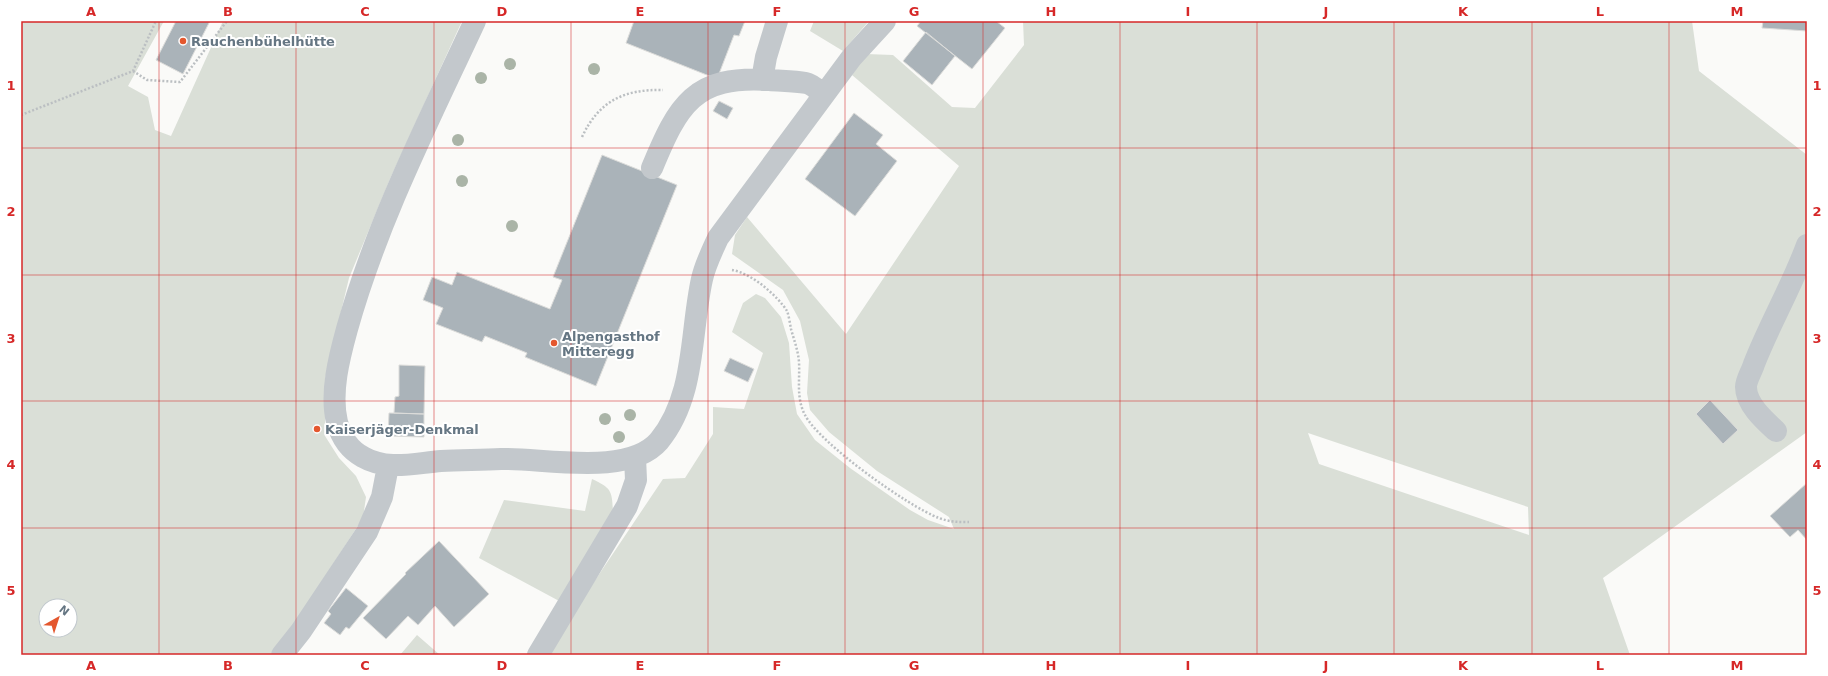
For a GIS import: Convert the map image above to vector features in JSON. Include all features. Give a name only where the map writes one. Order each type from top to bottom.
[{"type":"street","points":[[475,21],[412,156],[374,248],[358,294],[339,363],[335,399],[337,422],[342,435],[347,444],[364,458],[388,466],[448,461],[520,459],[612,463],[635,457],[652,448],[672,421],[678,408],[690,361],[697,311],[706,266],[718,238],[852,57],[885,21]]},
{"type":"street","points":[[762,80],[766,57],[777,21]]},
{"type":"street","points":[[652,168],[673,122],[685,104],[702,90],[736,80],[762,80],[807,83],[824,95]]},
{"type":"street","points":[[1776,431],[1764,420],[1748,398],[1746,386],[1765,336],[1786,294],[1807,245]]},
{"type":"street","points":[[538,655],[627,506],[636,480],[635,457]]},
{"type":"street","points":[[282,655],[302,631],[367,532],[382,497],[388,466]]},
{"type":"path","points":[[21,115],[133,71],[156,21]]},
{"type":"path","points":[[133,71],[147,80],[180,82],[227,21]]},
{"type":"path","points":[[582,137],[597,113],[616,98],[646,90],[702,90]]},
{"type":"path","points":[[706,266],[741,272],[760,283],[774,296],[787,312],[798,354],[798,383],[802,406],[812,426],[824,440],[893,491],[925,512],[952,522],[969,522]]},
{"type":"shaded area","points":[[21,21],[164,21],[128,86],[148,97],[155,130],[171,136],[223,21],[462,21],[390,179],[349,278],[325,379],[325,436],[339,458],[356,476],[366,497],[363,518],[283,641],[272,655],[21,655]]},
{"type":"shaded area","points":[[814,21],[869,21],[843,51],[810,31]]},
{"type":"shaded area","points":[[1023,21],[1692,21],[1699,71],[1807,155],[1807,432],[1603,578],[1630,655],[545,655],[663,479],[685,478],[713,434],[713,407],[744,409],[763,353],[732,332],[743,303],[756,294],[765,298],[781,317],[789,343],[792,387],[797,414],[815,440],[850,468],[910,510],[928,520],[954,529],[949,517],[877,471],[829,432],[810,410],[807,393],[809,360],[800,321],[783,290],[732,254],[735,235],[747,217],[846,334],[959,166],[852,75],[866,54],[893,55],[952,107],[975,108],[1024,45]],"holes":[[[1308,433],[1528,507],[1529,535],[1319,464]]]},
{"type":"shaded area","points":[[592,479],[609,490],[612,498],[613,511],[561,602],[479,558],[504,500],[585,511]]},
{"type":"shaded area","points":[[417,635],[440,655],[400,655]]},
{"type":"building","name":"Rauchenbühelhütte","points":[[176,21],[210,21],[183,74],[156,60]]},
{"type":"building","points":[[634,21],[745,21],[739,36],[734,35],[717,79],[626,43]]},
{"type":"building","points":[[921,21],[996,21],[1005,28],[972,69],[917,26]]},
{"type":"building","points":[[1763,21],[1807,21],[1807,31],[1762,28]]},
{"type":"building","points":[[926,32],[955,56],[932,85],[903,61]]},
{"type":"building","points":[[719,101],[733,108],[727,119],[713,111]]},
{"type":"building","points":[[854,113],[883,135],[876,144],[897,161],[855,216],[805,179]]},
{"type":"building","points":[[602,155],[677,185],[596,386],[525,357],[527,353],[485,336],[482,342],[436,324],[443,308],[423,300],[432,277],[452,285],[457,272],[550,309],[562,280],[553,277]]},
{"type":"building","points":[[730,358],[754,369],[748,382],[724,371]]},
{"type":"building","points":[[399,365],[425,366],[424,414],[394,413],[395,397],[399,396]]},
{"type":"building","points":[[1710,400],[1738,430],[1723,444],[1696,414]]},
{"type":"building","points":[[389,413],[424,414],[424,437],[388,436]]},
{"type":"building","points":[[1807,483],[1807,540],[1798,530],[1790,537],[1770,516]]},
{"type":"building","points":[[439,541],[489,594],[454,627],[435,606],[418,625],[408,616],[386,639],[363,618],[406,574],[405,573]]},
{"type":"building","points":[[346,588],[368,606],[349,629],[346,627],[340,635],[324,623],[331,614],[328,611]]},
{"type":"place","name":"Rauchenbühelhütte","points":[[183,41]]},
{"type":"place","name":"Alpengasthof Mitteregg","points":[[554,343]]},
{"type":"place","name":"Kaiserjäger-Denkmal","points":[[317,429]]}]
